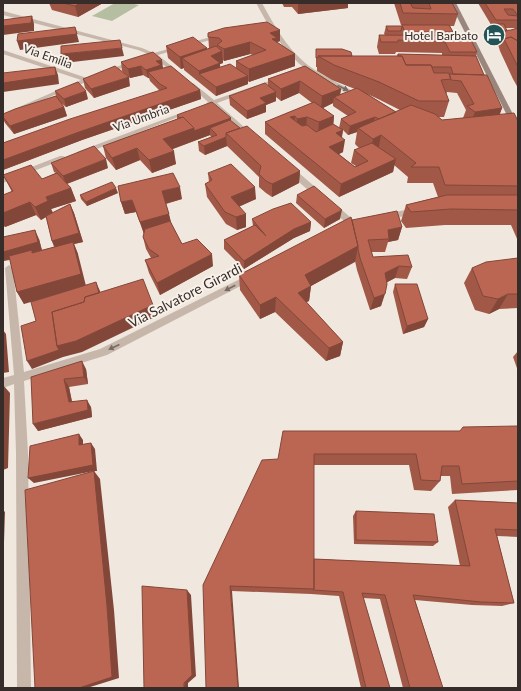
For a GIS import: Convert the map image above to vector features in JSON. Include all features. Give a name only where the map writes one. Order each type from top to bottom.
[{"type":"main road","points":[[453,3],[510,124],[518,131]]},
{"type":"street","points":[[259,3],[272,26],[292,53],[309,69],[367,99]]},
{"type":"street","points":[[3,13],[140,49],[154,55],[254,138]]},
{"type":"street","points":[[266,27],[272,26]]},
{"type":"street","points":[[146,58],[226,35]]},
{"type":"street","name":"Via Emilia","points":[[3,52],[86,80]]},
{"type":"street","points":[[3,116],[86,80],[139,60]]},
{"type":"street","points":[[301,72],[309,69]]},
{"type":"street","points":[[206,106],[287,77]]},
{"type":"street","name":"Via Umbria","points":[[3,180],[198,108]]},
{"type":"street","points":[[284,164],[354,226]]},
{"type":"street","points":[[374,220],[426,209]]},
{"type":"street","points":[[9,268],[19,378],[22,454],[24,688]]},
{"type":"street","name":"Via Salvatore Girardi","points":[[3,383],[103,352],[256,274]]},
{"type":"green space","points":[[115,3],[139,5],[112,21],[92,16]]},
{"type":"building","points":[[63,3],[80,3],[75,6]]},
{"type":"building","points":[[400,3],[410,3],[413,8],[431,9],[429,3],[452,3],[458,14],[403,13]]},
{"type":"building","points":[[485,3],[518,3],[518,16],[518,20],[496,20]],"holes":[[[504,9],[513,9],[518,16],[508,15]]]},
{"type":"building","points":[[32,16],[31,23],[3,26],[3,20]]},
{"type":"building","points":[[267,22],[280,30],[270,33],[277,38],[272,39],[295,54],[249,69],[236,61],[266,50],[250,42],[224,49],[217,45],[222,41],[219,38],[208,37],[208,33],[224,28]]},
{"type":"building","points":[[494,24],[504,24],[507,31],[500,31],[498,35]]},
{"type":"building","points":[[402,25],[449,25],[453,32],[405,32]]},
{"type":"building","points":[[386,26],[402,26],[401,31],[388,31]]},
{"type":"building","points":[[75,27],[77,34],[17,41],[18,34]]},
{"type":"building","points":[[518,28],[518,41],[511,37],[504,39],[503,42],[500,31]]},
{"type":"building","points":[[379,35],[469,36],[477,52],[450,52],[445,42],[398,40],[398,42],[381,42]]},
{"type":"building","points":[[193,37],[207,48],[180,57],[166,46]]},
{"type":"building","points":[[511,37],[518,41],[518,67],[504,39]]},
{"type":"building","points":[[120,40],[122,48],[61,54],[61,46]]},
{"type":"building","points":[[216,46],[222,51],[211,56],[220,63],[199,71],[182,58]]},
{"type":"building","points":[[316,49],[342,49],[351,52],[352,56],[318,56],[318,58],[316,58]]},
{"type":"building","points":[[153,52],[162,60],[156,61],[161,65],[146,70],[141,66],[128,69],[121,62]]},
{"type":"building","points":[[398,54],[476,56],[484,75],[453,74],[451,67],[406,65],[402,56],[398,56]]},
{"type":"building","points":[[318,56],[402,56],[406,65],[431,65],[434,73],[449,73],[451,79],[441,80],[449,101],[419,101],[379,82],[334,65]]},
{"type":"building","points":[[230,64],[248,76],[216,87],[199,74]]},
{"type":"building","points":[[115,66],[129,77],[91,89],[83,79]]},
{"type":"building","points":[[171,66],[200,90],[3,160],[3,143],[70,119],[167,88],[160,84],[148,72]]},
{"type":"building","points":[[305,66],[341,89],[322,96],[300,81],[281,89],[268,79]]},
{"type":"building","points":[[55,67],[56,75],[3,83],[3,73]]},
{"type":"building","points":[[449,74],[487,75],[502,108],[475,112],[467,106],[474,104],[461,81],[451,80]]},
{"type":"building","points":[[78,82],[86,91],[64,99],[55,91]]},
{"type":"building","points":[[265,83],[276,92],[260,98],[266,103],[247,111],[229,96]]},
{"type":"building","points":[[357,88],[396,112],[379,119],[375,117],[350,126],[341,119],[356,112],[334,97]]},
{"type":"building","points":[[56,96],[64,107],[10,126],[3,117],[3,114],[15,109]]},
{"type":"building","points":[[212,102],[231,118],[194,131],[194,128],[183,117],[180,118],[177,115]]},
{"type":"building","points":[[314,102],[334,116],[319,122],[307,117],[297,119],[295,116],[290,117],[302,126],[307,125],[316,132],[333,124],[343,130],[336,133],[345,140],[329,147],[355,167],[368,161],[354,150],[372,143],[396,159],[341,184],[265,122]]},
{"type":"building","points":[[411,105],[435,114],[442,120],[514,113],[518,121],[518,186],[445,185],[439,167],[411,167],[416,163],[381,135],[373,139],[358,128]]},
{"type":"building","points":[[183,117],[194,128],[163,139],[174,151],[149,160],[137,148],[112,158],[103,146]]},
{"type":"building","points":[[230,120],[240,128],[226,133],[226,137],[204,146],[198,142],[217,135],[210,128]]},
{"type":"building","points":[[247,126],[300,171],[272,184],[266,181],[259,174],[261,166],[226,133]]},
{"type":"building","points":[[94,146],[106,159],[63,176],[51,163]]},
{"type":"building","points":[[231,164],[255,187],[231,197],[246,214],[236,217],[225,212],[205,184],[212,180],[208,173]]},
{"type":"building","points":[[31,165],[42,179],[57,173],[71,188],[46,197],[48,201],[35,207],[30,202],[3,213],[3,195],[13,191],[3,175]]},
{"type":"building","points":[[173,173],[180,187],[162,191],[169,214],[140,222],[132,200],[121,202],[118,186]]},
{"type":"building","points":[[112,182],[116,188],[86,202],[80,195]]},
{"type":"building","points":[[314,186],[342,210],[325,219],[297,195]]},
{"type":"building","points":[[447,195],[518,195],[518,210],[451,209],[411,212],[406,205]]},
{"type":"building","points":[[291,203],[311,222],[294,229],[244,261],[224,240],[255,225],[266,236],[252,219],[273,209]]},
{"type":"building","points":[[70,204],[79,233],[52,241],[46,216]]},
{"type":"building","points":[[397,211],[402,227],[388,230],[389,239],[368,240],[373,257],[408,255],[412,267],[399,266],[385,273],[387,284],[385,294],[374,298],[360,258],[352,220]]},
{"type":"building","points":[[351,217],[358,246],[305,275],[311,286],[298,293],[343,342],[329,348],[276,297],[260,305],[239,275]]},
{"type":"building","points":[[170,221],[182,244],[197,239],[212,254],[157,283],[145,260],[159,256],[149,249],[143,237],[145,229]]},
{"type":"building","points":[[35,230],[38,242],[3,252],[3,237]]},
{"type":"building","points":[[73,242],[81,274],[17,292],[9,256],[32,250],[32,253]]},
{"type":"building","points":[[518,258],[518,294],[508,294],[498,299],[483,296],[472,268],[486,262]]},
{"type":"building","points":[[143,279],[153,305],[76,341],[57,346],[52,312],[84,302],[85,297]]},
{"type":"building","points":[[96,282],[99,293],[85,297],[84,302],[52,312],[57,346],[59,350],[27,361],[21,326],[36,321],[31,302]]},
{"type":"building","points":[[395,284],[417,284],[428,319],[407,326]]},
{"type":"building","points":[[82,361],[84,377],[64,379],[69,402],[87,400],[88,410],[33,424],[31,377]]},
{"type":"building","points":[[518,426],[518,481],[462,484],[459,466],[442,466],[440,481],[421,480],[416,454],[314,454],[314,589],[230,586],[238,688],[206,688],[203,585],[262,460],[278,459],[283,431],[460,431],[463,427]]},
{"type":"building","points":[[79,434],[79,445],[91,443],[93,465],[28,478],[30,446]]},
{"type":"building","points":[[94,471],[112,677],[79,688],[35,688],[25,490]]},
{"type":"building","points":[[455,500],[518,503],[518,530],[495,529],[514,603],[481,602],[413,595],[443,688],[410,688],[385,595],[362,593],[390,688],[366,688],[343,592],[313,590],[314,559],[470,566]]},
{"type":"building","points":[[356,511],[434,514],[438,542],[356,540]]},
{"type":"building","points":[[142,586],[187,590],[192,675],[184,683],[184,688],[144,688]]},
{"type":"place","name":"Hotel Barbato","points":[[494,35]]}]
